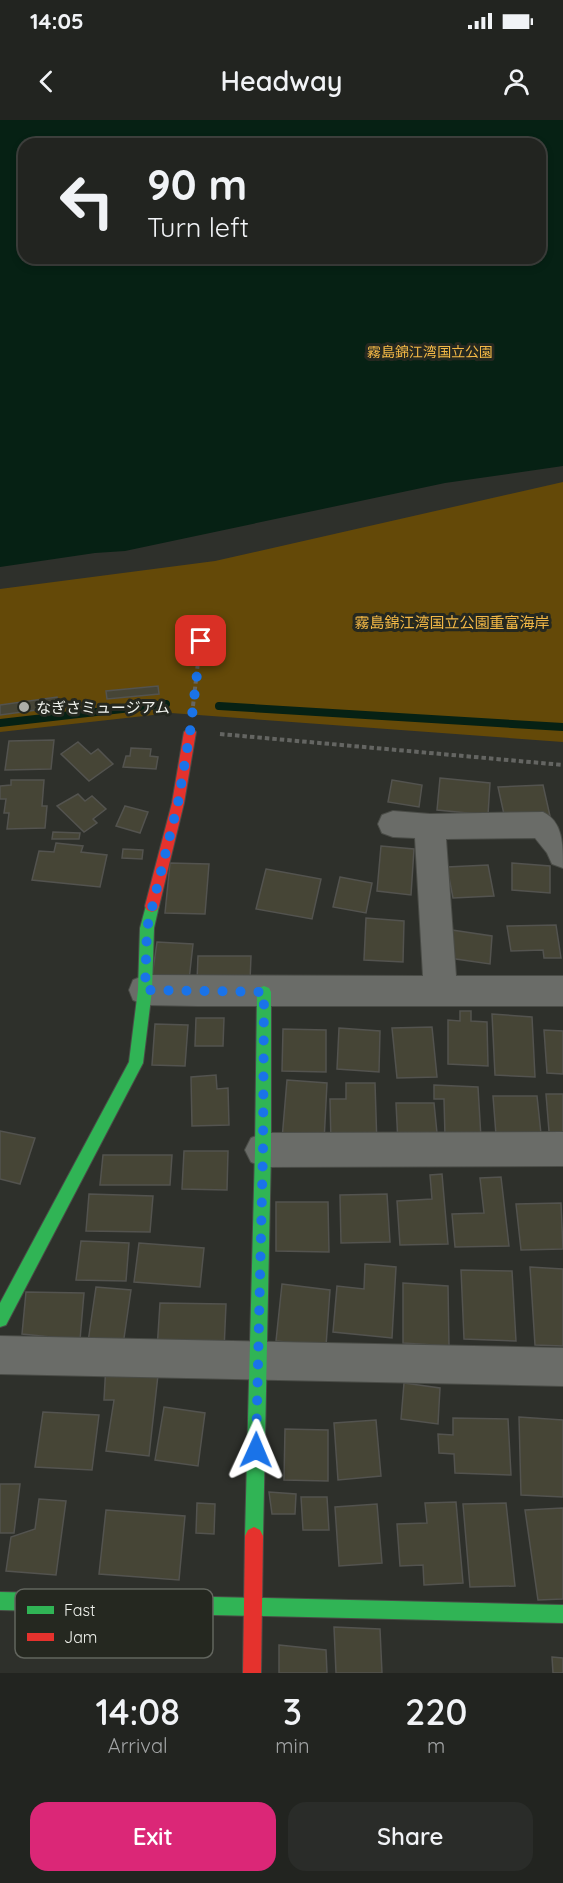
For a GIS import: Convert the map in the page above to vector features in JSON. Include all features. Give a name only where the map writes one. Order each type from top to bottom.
[{"type":"street","points":[[0,1319],[136,1063],[145,990],[147,928],[178,803],[190,732]]},
{"type":"street","points":[[393,824],[430,827],[543,825],[562,849],[563,855]]},
{"type":"street","points":[[430,827],[440,989]]},
{"type":"street","points":[[145,990],[563,991]]},
{"type":"street","points":[[252,1673],[255,1608],[264,992]]},
{"type":"street","points":[[263,1150],[563,1149]]},
{"type":"street","points":[[0,1355],[563,1367]]},
{"type":"street","points":[[0,1601],[15,1601]]},
{"type":"street","points":[[213,1607],[563,1614]]},
{"type":"path","points":[[203,618],[190,732],[563,765]]},
{"type":"green space","name":"霧島錦江湾国立公園重富海岸","points":[[563,482],[563,742],[171,713],[0,732],[0,589],[215,561]]},
{"type":"shaded area","name":"霧島錦江湾国立公園","points":[[0,120],[563,120],[563,466],[445,483],[125,551],[95,553],[0,567]]},
{"type":"building","points":[[158,686],[159,694],[107,699],[106,691]]},
{"type":"building","points":[[57,697],[58,707],[0,715],[0,705]]},
{"type":"building","points":[[54,740],[51,769],[5,770],[9,741]]},
{"type":"building","points":[[78,742],[91,754],[98,749],[113,764],[89,781],[61,754]]},
{"type":"building","points":[[131,748],[151,749],[150,756],[158,757],[156,769],[123,767],[126,756],[130,756]]},
{"type":"building","points":[[440,778],[490,783],[488,815],[437,810]]},
{"type":"building","points":[[11,780],[44,780],[42,806],[47,806],[45,828],[7,829],[9,813],[4,813],[6,799],[0,799],[0,786],[11,785]]},
{"type":"building","points":[[392,780],[422,785],[419,807],[388,802]]},
{"type":"building","points":[[543,785],[550,816],[505,819],[498,787]]},
{"type":"building","points":[[78,794],[85,801],[92,796],[106,809],[93,819],[97,823],[84,832],[57,806]]},
{"type":"building","points":[[125,806],[148,812],[140,833],[116,826]]},
{"type":"building","points":[[53,832],[80,833],[79,839],[52,839]]},
{"type":"building","points":[[56,843],[83,846],[81,852],[107,855],[100,887],[32,880],[39,851],[54,852]]},
{"type":"building","points":[[381,846],[414,849],[411,895],[377,891]]},
{"type":"building","points":[[123,849],[143,850],[142,859],[122,858]]},
{"type":"building","points":[[170,863],[209,864],[205,914],[165,913]]},
{"type":"building","points":[[512,863],[550,866],[550,893],[512,890]]},
{"type":"building","points":[[488,865],[494,896],[453,898],[447,867]]},
{"type":"building","points":[[266,869],[321,879],[312,919],[256,909]]},
{"type":"building","points":[[340,877],[372,883],[366,913],[333,907]]},
{"type":"building","points":[[366,918],[404,921],[403,962],[364,960]]},
{"type":"building","points":[[556,925],[561,958],[544,958],[543,950],[511,951],[507,926]]},
{"type":"building","points":[[452,930],[492,936],[490,964],[449,958]]},
{"type":"building","points":[[157,942],[193,944],[189,980],[152,977]]},
{"type":"building","points":[[198,956],[251,956],[250,981],[197,981]]},
{"type":"building","points":[[460,1011],[471,1011],[471,1021],[487,1022],[488,1066],[448,1064],[448,1020],[460,1021]]},
{"type":"building","points":[[492,1014],[532,1017],[535,1077],[495,1075]]},
{"type":"building","points":[[196,1018],[224,1018],[223,1046],[195,1046]]},
{"type":"building","points":[[155,1024],[188,1025],[185,1066],[152,1065]]},
{"type":"building","points":[[432,1027],[437,1077],[397,1078],[392,1028]]},
{"type":"building","points":[[339,1028],[380,1031],[379,1072],[337,1069]]},
{"type":"building","points":[[283,1029],[326,1030],[326,1072],[282,1071]]},
{"type":"building","points":[[544,1030],[563,1031],[563,1074],[547,1073]]},
{"type":"building","points":[[216,1075],[217,1089],[228,1088],[229,1125],[192,1126],[191,1077]]},
{"type":"building","points":[[287,1080],[327,1083],[324,1142],[282,1139]]},
{"type":"building","points":[[346,1083],[375,1083],[377,1146],[331,1145],[330,1099],[346,1099]]},
{"type":"building","points":[[434,1085],[478,1087],[481,1138],[445,1137],[444,1099],[434,1099]]},
{"type":"building","points":[[546,1094],[563,1094],[563,1145],[550,1144]]},
{"type":"building","points":[[493,1096],[537,1096],[541,1134],[496,1135]]},
{"type":"building","points":[[396,1103],[434,1103],[438,1143],[398,1143]]},
{"type":"building","points":[[0,1131],[35,1138],[20,1184],[0,1179]]},
{"type":"building","points":[[184,1151],[228,1151],[227,1190],[182,1189]]},
{"type":"building","points":[[103,1155],[172,1155],[170,1185],[100,1185]]},
{"type":"building","points":[[442,1174],[448,1244],[400,1245],[397,1201],[432,1199],[430,1175]]},
{"type":"building","points":[[501,1177],[509,1246],[455,1247],[452,1214],[484,1213],[480,1178]]},
{"type":"building","points":[[89,1194],[153,1196],[150,1232],[86,1231]]},
{"type":"building","points":[[387,1194],[390,1242],[341,1243],[340,1195]]},
{"type":"building","points":[[276,1202],[328,1202],[329,1252],[276,1251]]},
{"type":"building","points":[[561,1203],[563,1249],[521,1250],[516,1204]]},
{"type":"building","points":[[81,1241],[129,1243],[126,1281],[76,1280]]},
{"type":"building","points":[[139,1243],[204,1248],[200,1287],[134,1282]]},
{"type":"building","points":[[365,1264],[396,1267],[392,1338],[333,1332],[337,1286],[364,1289]]},
{"type":"building","points":[[530,1267],[563,1269],[563,1346],[535,1345]]},
{"type":"building","points":[[461,1270],[512,1271],[516,1341],[464,1339]]},
{"type":"building","points":[[403,1283],[448,1286],[449,1346],[403,1343]]},
{"type":"building","points":[[282,1284],[330,1290],[326,1346],[276,1341]]},
{"type":"building","points":[[96,1287],[131,1290],[123,1345],[88,1342]]},
{"type":"building","points":[[26,1292],[84,1293],[80,1340],[22,1334]]},
{"type":"building","points":[[160,1303],[226,1304],[224,1351],[157,1350]]},
{"type":"building","points":[[106,1364],[159,1366],[149,1456],[106,1451],[114,1400],[104,1400]]},
{"type":"building","points":[[404,1383],[440,1388],[438,1424],[401,1419]]},
{"type":"building","points":[[164,1407],[205,1413],[198,1466],[155,1460]]},
{"type":"building","points":[[43,1412],[99,1415],[92,1470],[35,1467]]},
{"type":"building","points":[[519,1417],[563,1420],[563,1497],[521,1495]]},
{"type":"building","points":[[453,1418],[508,1419],[511,1475],[455,1473],[454,1454],[439,1453],[438,1434],[453,1435]]},
{"type":"building","points":[[376,1420],[381,1476],[338,1480],[334,1423]]},
{"type":"building","points":[[285,1429],[328,1430],[328,1481],[284,1480]]},
{"type":"building","points":[[0,1484],[20,1484],[14,1533],[0,1533]]},
{"type":"building","points":[[269,1492],[296,1494],[295,1514],[272,1514]]},
{"type":"building","points":[[301,1497],[327,1497],[329,1530],[303,1530]]},
{"type":"building","points":[[39,1499],[66,1501],[56,1575],[6,1571],[11,1537],[35,1529]]},
{"type":"building","points":[[456,1502],[463,1583],[424,1585],[423,1565],[400,1566],[397,1524],[427,1523],[425,1503]]},
{"type":"building","points":[[197,1503],[215,1504],[214,1534],[196,1533]]},
{"type":"building","points":[[506,1503],[515,1586],[470,1587],[463,1504]]},
{"type":"building","points":[[377,1504],[382,1563],[339,1566],[335,1507]]},
{"type":"building","points":[[563,1508],[563,1599],[538,1600],[525,1510]]},
{"type":"building","points":[[106,1510],[185,1516],[179,1580],[99,1574]]},
{"type":"building","points":[[334,1627],[380,1629],[382,1673],[336,1673]]},
{"type":"building","points":[[279,1645],[326,1650],[327,1673],[279,1673]]},
{"type":"building","points":[[552,1657],[563,1658],[563,1673],[553,1673]]},
{"type":"waterway","points":[[0,723],[166,704]]},
{"type":"waterway","points":[[219,706],[563,727]]},
{"type":"traffic: fast","points":[[0,1319],[136,1063],[145,990],[147,928],[152,906]]},
{"type":"traffic: fast","points":[[254,1536],[263,1150],[264,992]]},
{"type":"traffic: fast","points":[[0,1601],[15,1601]]},
{"type":"traffic: fast","points":[[213,1606],[563,1614]]},
{"type":"traffic: jam","points":[[152,906],[178,803],[190,732]]},
{"type":"traffic: jam","points":[[252,1673],[254,1536]]},
{"type":"place","name":"なぎさミュージアム","points":[[24,707]]},
{"type":"route","points":[[201,641],[190,732],[178,803],[147,928],[145,990],[264,992],[256,1450]]}]
